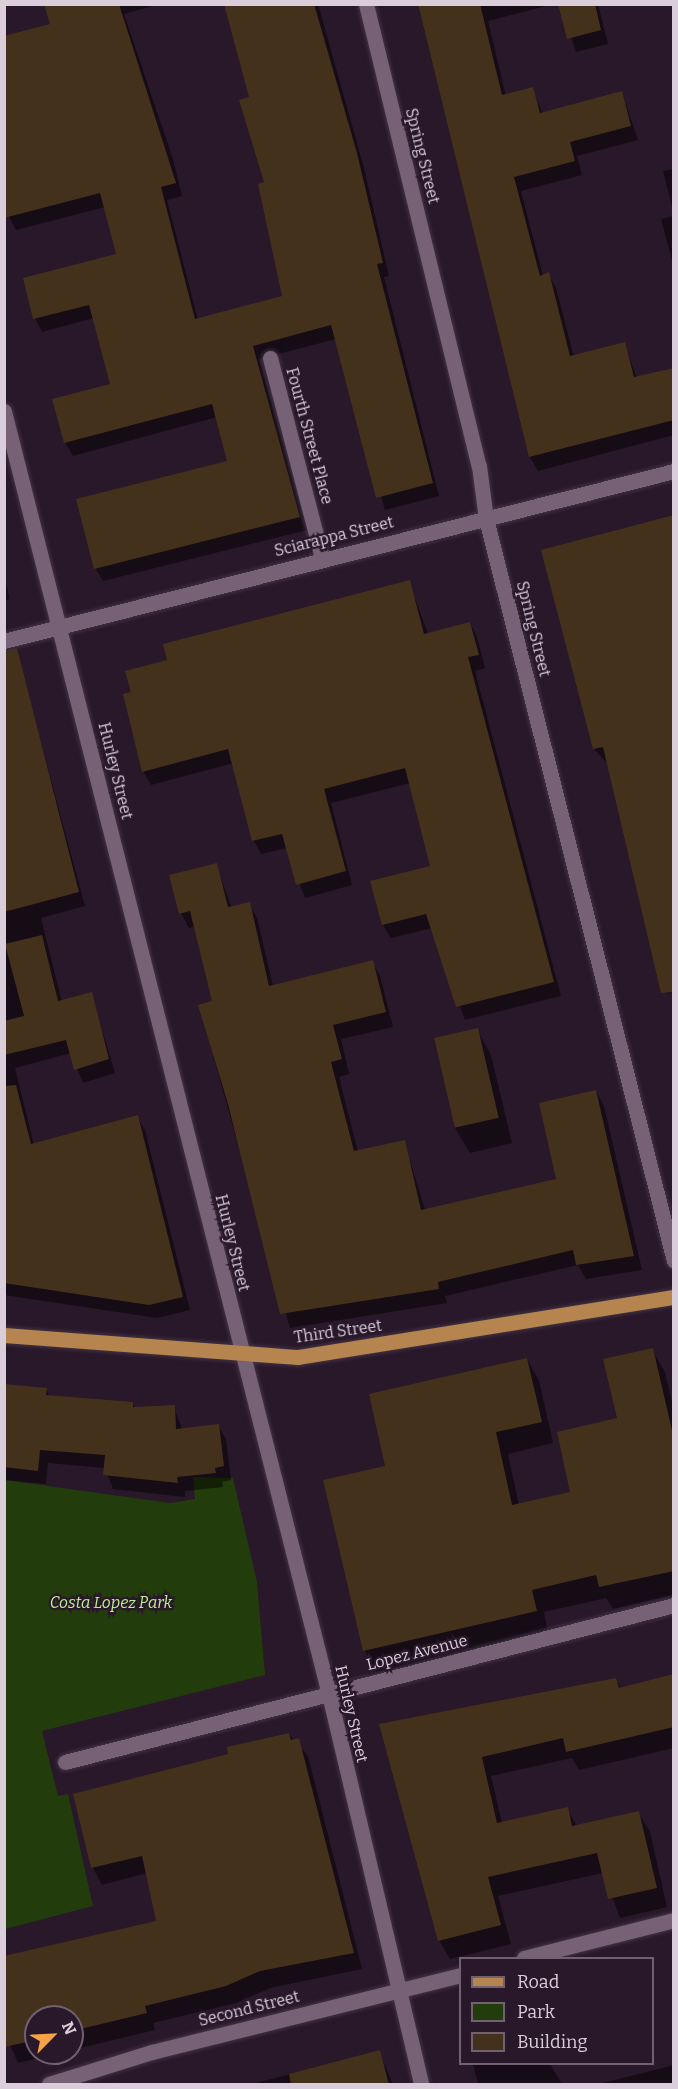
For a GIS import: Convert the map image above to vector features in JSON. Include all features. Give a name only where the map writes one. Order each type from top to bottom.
[{"type":"main road","name":"Third Street","points":[[4,1335],[298,1357],[674,1297]]},
{"type":"street","name":"Spring Street","points":[[366,4],[479,466],[486,519],[674,1261]]},
{"type":"street","name":"Fourth Street Place","points":[[270,358],[322,558]]},
{"type":"street","name":"Hurley Street","points":[[4,411],[61,627],[240,1353],[329,1694],[396,1992],[421,2085]]},
{"type":"street","name":"Sciarappa Street","points":[[4,641],[322,558],[674,471]]},
{"type":"street","name":"Lopez Avenue","points":[[65,1762],[674,1605]]},
{"type":"street","points":[[533,1957],[674,1920]]},
{"type":"street","name":"Second Street","points":[[49,2085],[152,2052],[459,1975]]},
{"type":"green space","name":"Costa Lopez Park","points":[[193,1477],[233,1478],[257,1582],[265,1675],[42,1731],[58,1796],[68,1794],[93,1906],[5,1929],[5,1480],[170,1503],[195,1499]]},
{"type":"building","points":[[44,4],[119,4],[176,183],[161,187],[195,319],[282,296],[258,184],[264,182],[239,100],[249,97],[224,4],[314,4],[357,153],[383,263],[377,264],[433,483],[376,498],[331,325],[253,346],[300,517],[94,569],[76,499],[227,461],[212,404],[64,443],[52,399],[110,384],[89,305],[33,319],[23,278],[116,254],[100,193],[4,218],[4,36],[50,24]]},
{"type":"building","points":[[418,4],[480,4],[502,95],[533,87],[540,113],[622,91],[631,126],[570,142],[575,161],[514,177],[540,276],[549,272],[570,356],[625,342],[634,377],[674,368],[674,420],[529,457]]},
{"type":"building","points":[[558,4],[595,4],[601,30],[567,39]]},
{"type":"building","points":[[674,515],[674,992],[661,993],[603,747],[593,749],[541,550]]},
{"type":"building","points":[[410,580],[424,634],[470,622],[479,655],[468,657],[554,982],[456,1007],[426,914],[382,925],[370,881],[430,866],[405,768],[324,789],[346,871],[296,885],[282,834],[252,841],[228,749],[142,772],[123,694],[131,692],[125,671],[167,660],[163,644]]},
{"type":"building","points":[[17,648],[79,892],[4,912],[4,651]]},
{"type":"building","points":[[217,863],[228,907],[250,902],[269,986],[373,960],[386,1012],[333,1025],[342,1059],[331,1062],[354,1151],[405,1140],[421,1210],[556,1179],[539,1103],[596,1090],[634,1256],[576,1265],[573,1250],[438,1282],[439,1289],[280,1314],[228,1104],[198,1005],[212,1001],[190,911],[179,914],[169,875]]},
{"type":"building","points":[[42,935],[58,1001],[92,992],[109,1059],[74,1070],[66,1040],[4,1055],[4,1021],[24,1016],[5,944]]},
{"type":"building","points":[[478,1028],[499,1118],[455,1128],[434,1038]]},
{"type":"building","points":[[16,1085],[31,1144],[138,1115],[183,1297],[149,1305],[4,1283],[4,1086]]},
{"type":"building","points":[[653,1348],[674,1439],[674,1571],[599,1587],[596,1575],[532,1590],[537,1611],[363,1651],[323,1480],[385,1466],[369,1394],[527,1358],[542,1422],[496,1432],[512,1505],[570,1492],[557,1432],[617,1418],[603,1359]]},
{"type":"building","points":[[4,1384],[47,1388],[46,1395],[133,1402],[133,1407],[175,1405],[176,1429],[219,1424],[224,1466],[215,1468],[216,1473],[177,1477],[178,1483],[103,1475],[105,1455],[40,1450],[38,1471],[4,1467]]},
{"type":"building","points":[[674,1674],[674,1727],[566,1752],[563,1738],[482,1757],[497,1823],[568,1807],[572,1826],[639,1811],[657,1888],[608,1899],[597,1853],[488,1877],[501,1925],[438,1941],[379,1724],[616,1678],[619,1688]]},
{"type":"building","points":[[289,1733],[291,1740],[299,1738],[354,1953],[260,1971],[226,1986],[145,2006],[147,2013],[84,2028],[84,2005],[24,2005],[24,2043],[4,2047],[4,1956],[156,1921],[142,1856],[91,1868],[73,1794],[228,1754],[227,1747]]},
{"type":"building","points":[[380,2050],[389,2085],[291,2085],[289,2074]]}]
